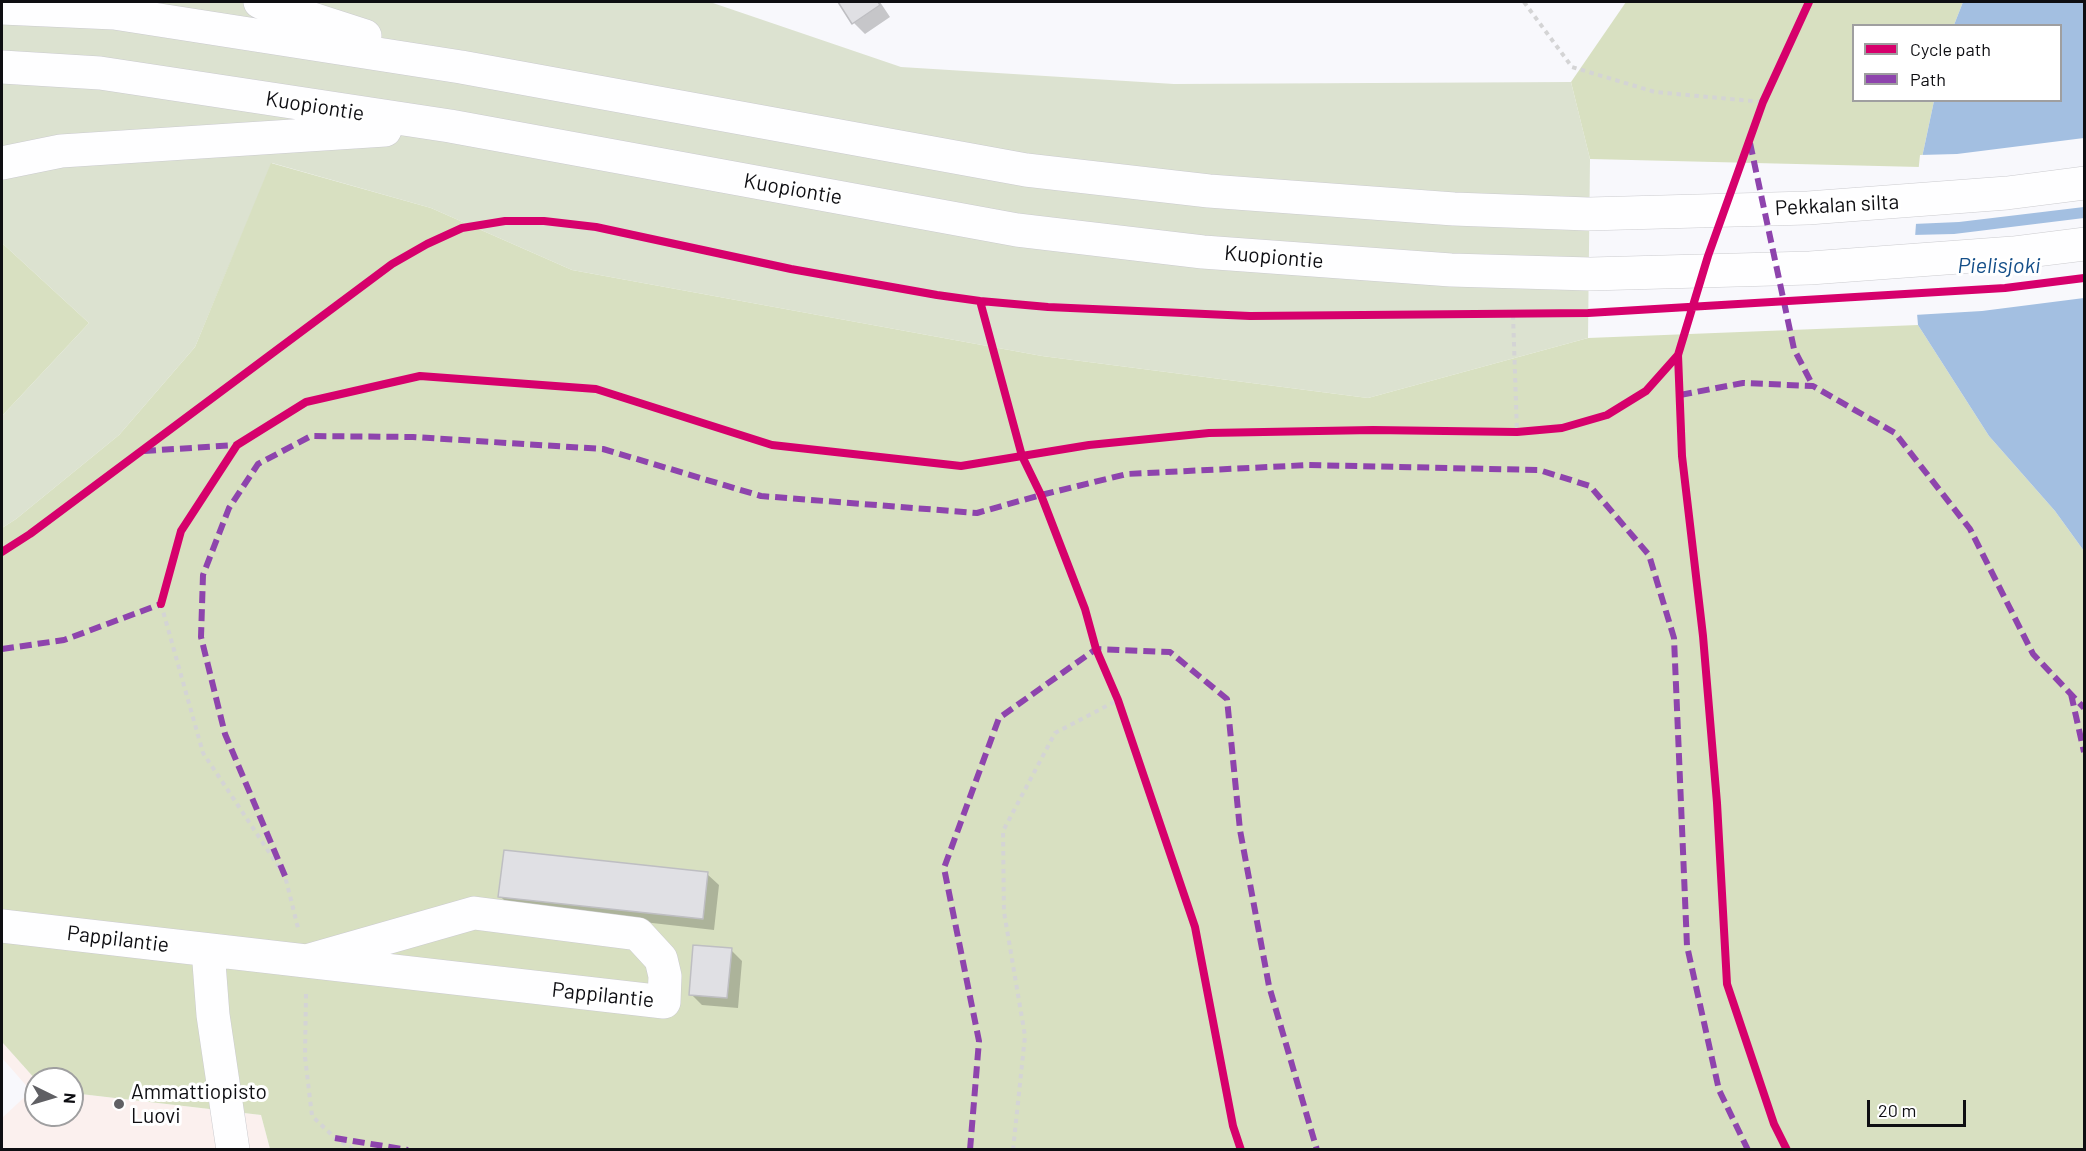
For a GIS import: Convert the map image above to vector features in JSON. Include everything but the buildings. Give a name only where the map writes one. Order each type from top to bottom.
[{"type":"main road","points":[[260,2],[461,67]]},
{"type":"main road","points":[[2,8],[114,13],[461,67]]},
{"type":"main road","name":"Kuopiontie","points":[[2,67],[100,73],[450,126],[1017,230],[1203,252],[1451,270],[1590,274],[1810,268],[2013,253],[2085,243]]},
{"type":"main road","name":"Pekkalan silta","points":[[461,67],[1026,170],[1209,191],[1322,200],[1454,209],[1588,214],[1808,208],[2007,193],[2085,183]]},
{"type":"main road","points":[[2,163],[61,151],[450,126]]},
{"type":"main road","name":"Pappilantie","points":[[2,926],[485,982],[664,1002],[664,976],[661,959],[638,933],[474,913],[306,961]]},
{"type":"main road","points":[[208,950],[213,1015],[233,1149]]},
{"type":"path","points":[[1524,2],[1572,67],[1655,92],[1763,102]]},
{"type":"path","points":[[1760,111],[1767,92]]},
{"type":"path","points":[[1501,315],[1524,315]]},
{"type":"path","points":[[1513,315],[1517,432]]},
{"type":"path","points":[[1506,432],[1528,431]]},
{"type":"path","points":[[164,594],[161,604],[203,753],[285,876],[306,961],[305,1058],[312,1116],[335,1138],[354,1149]]},
{"type":"path","points":[[1113,690],[1122,711]]},
{"type":"path","points":[[1013,1149],[1025,1036],[1004,912],[1003,831],[1055,733],[1118,700]]},
{"type":"shaded area","name":"Ammattiopisto Luovi","points":[[2,1042],[24,1067],[24,1083],[2,1058]]},
{"type":"shaded area","name":"Ammattiopisto Luovi","points":[[84,1094],[261,1115],[270,1149],[2,1149],[2,1118],[24,1098],[24,1127],[84,1127]]},
{"type":"green space","points":[[2,2],[710,2],[901,67],[1174,84],[1571,82],[1590,159],[1588,338],[1368,398],[1042,356],[572,270],[431,208],[272,163],[195,347],[119,435],[2,528],[2,416],[89,323],[2,243]]},
{"type":"green space","points":[[1626,2],[1963,2],[1954,24],[1852,24],[1852,102],[1934,102],[1920,167],[1590,159],[1571,82]]},
{"type":"green space","points":[[271,163],[431,208],[572,270],[1042,356],[1368,398],[1588,338],[1918,325],[1989,436],[2055,511],[2084,551],[2084,1149],[270,1149],[261,1115],[84,1094],[84,1067],[24,1067],[2,1042],[2,528],[119,435],[195,347]]},
{"type":"green space","points":[[2,243],[89,323],[2,416]]},
{"type":"water","name":"Pielisjoki","points":[[1963,2],[2084,2],[2084,551],[2055,511],[1989,436],[1918,325],[1913,266],[1920,167],[1934,102],[2062,102],[2062,24],[1954,24]]},
{"type":"pier","points":[[2084,138],[2084,207],[1959,222],[1913,224],[1920,155],[1957,154]]},
{"type":"pier","points":[[2084,218],[2084,298],[1982,311],[1914,315],[1910,266],[1912,235],[1954,234]]},
{"type":"marked path","points":[[1750,143],[1794,349],[1813,386]]},
{"type":"marked path","points":[[1680,395],[1743,383],[1813,386],[1895,433],[1970,529],[2033,654],[2084,708]]},
{"type":"marked path","points":[[285,876],[225,734],[201,637],[203,575],[229,508],[258,464],[311,436],[413,437],[603,449],[761,496],[977,513],[1127,474],[1309,465],[1539,470],[1590,486],[1649,555],[1674,638],[1687,946],[1719,1090],[1748,1150]]},
{"type":"marked path","points":[[144,451],[237,445]]},
{"type":"marked path","points":[[2,649],[64,640],[161,604]]},
{"type":"marked path","points":[[970,1150],[979,1041],[944,868],[999,718],[1096,649],[1170,652],[1227,699],[1240,830],[1269,986],[1317,1150]]},
{"type":"marked path","points":[[2071,694],[2084,752]]},
{"type":"marked path","points":[[335,1138],[408,1150]]},
{"type":"cycle path","points":[[1787,1150],[1774,1124],[1727,984],[1717,803],[1703,636],[1682,456],[1678,355],[1708,256],[1763,102],[1809,2]]},
{"type":"cycle path","points":[[2,552],[30,534],[392,264],[462,228],[505,221],[544,221],[596,227],[791,269],[980,301],[1048,307],[1250,316],[1588,313],[2005,288],[2084,278]]},
{"type":"cycle path","points":[[980,301],[1022,456],[1041,495],[1085,609],[1096,649],[1118,700],[1195,927],[1233,1126],[1241,1150]]},
{"type":"cycle path","points":[[161,604],[181,531],[237,445],[306,402],[420,376],[596,389],[772,445],[961,466],[1089,445],[1209,433],[1373,430],[1517,432],[1562,428],[1607,415],[1646,391],[1678,355]]},
{"type":"place","name":"Ammattiopisto Luovi","points":[[119,1104]]}]
